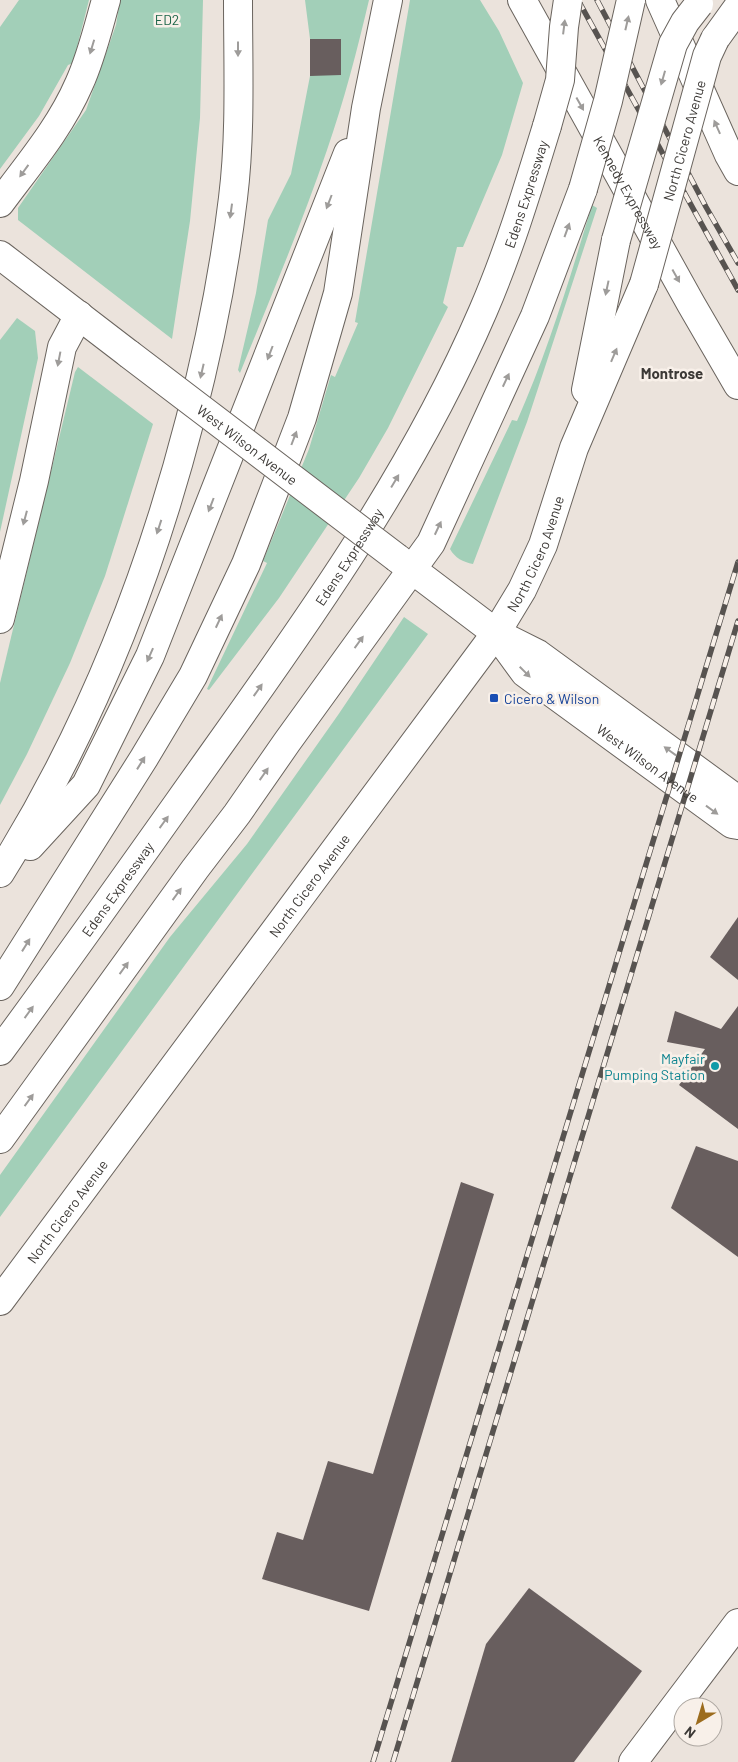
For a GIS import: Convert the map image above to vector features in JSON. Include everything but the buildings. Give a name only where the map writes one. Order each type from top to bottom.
[{"type":"main road","points":[[0,203],[42,146],[79,85],[106,0]]},
{"type":"main road","points":[[0,873],[40,807],[106,670],[131,609],[177,470],[215,312],[233,196],[238,80],[238,0]]},
{"type":"main road","points":[[0,986],[144,758],[188,684],[246,564],[302,418],[338,293],[366,108],[388,0]]},
{"type":"main road","name":"Kennedy Expressway","points":[[522,0],[738,385]]},
{"type":"main road","name":"Edens Expressway","points":[[0,1051],[288,647],[376,514],[413,451],[451,380],[484,310],[526,196],[560,80],[568,0]]},
{"type":"main road","points":[[0,1139],[195,869],[237,814],[287,742],[404,563],[431,543],[536,316],[583,189],[608,101],[632,0]]},
{"type":"main road","points":[[660,0],[729,155],[738,171]]},
{"type":"main road","name":"North Cicero Avenue","points":[[574,448],[616,240],[673,44],[684,22],[701,2]]},
{"type":"main road","name":"North Cicero Avenue","points":[[0,1301],[496,633],[522,590],[543,546],[574,448],[644,284],[707,56],[715,39],[738,7]]},
{"type":"main road","points":[[0,880],[86,785],[150,656],[366,108]]},
{"type":"main road","name":"West Wilson Avenue","points":[[0,255],[496,633],[538,654],[738,800]]},
{"type":"main road","points":[[0,619],[34,481],[62,347],[79,315]]},
{"type":"main road","name":"West Wilson Avenue","points":[[496,633],[525,673],[732,824],[738,825]]},
{"type":"main road","points":[[634,1762],[738,1622]]},
{"type":"green space","points":[[19,0],[89,0],[73,63],[68,65],[39,116],[0,169],[0,27]]},
{"type":"green space","name":"ED2","points":[[120,0],[203,0],[200,118],[190,221],[172,339],[18,220],[18,208],[86,110],[116,25]]},
{"type":"green space","points":[[305,0],[369,0],[350,76],[327,150],[296,234],[240,373],[238,370],[256,293],[268,220],[291,174],[310,76],[310,39]]},
{"type":"green space","points":[[410,0],[480,0],[499,31],[523,83],[502,155],[463,247],[457,247],[443,303],[448,307],[388,428],[359,478],[279,598],[209,690],[207,689],[267,563],[263,561],[309,449],[331,375],[335,377],[358,323],[355,322]]},
{"type":"green space","points":[[592,205],[597,208],[527,422],[473,564],[466,562],[457,557],[450,549],[512,420],[517,421],[528,395],[558,314]]},
{"type":"green space","points":[[17,318],[35,331],[38,358],[0,532],[0,340]]},
{"type":"green space","points":[[78,367],[153,424],[105,576],[70,663],[27,754],[0,805],[0,683],[75,372]]},
{"type":"green space","points":[[404,617],[428,634],[0,1217],[0,1175],[170,937],[247,844]]},
{"type":"railway","points":[[578,0],[738,290]]},
{"type":"railway","points":[[597,0],[706,207],[738,263]]},
{"type":"railway","points":[[373,1762],[738,562]]},
{"type":"railway","points":[[393,1762],[738,621]]},
{"type":"place","name":"Cicero & Wilson","points":[[494,698]]},
{"type":"place","name":"Mayfair Pumping Station","points":[[715,1066]]},
{"type":"district","name":"Montrose","points":[[672,373]]}]
